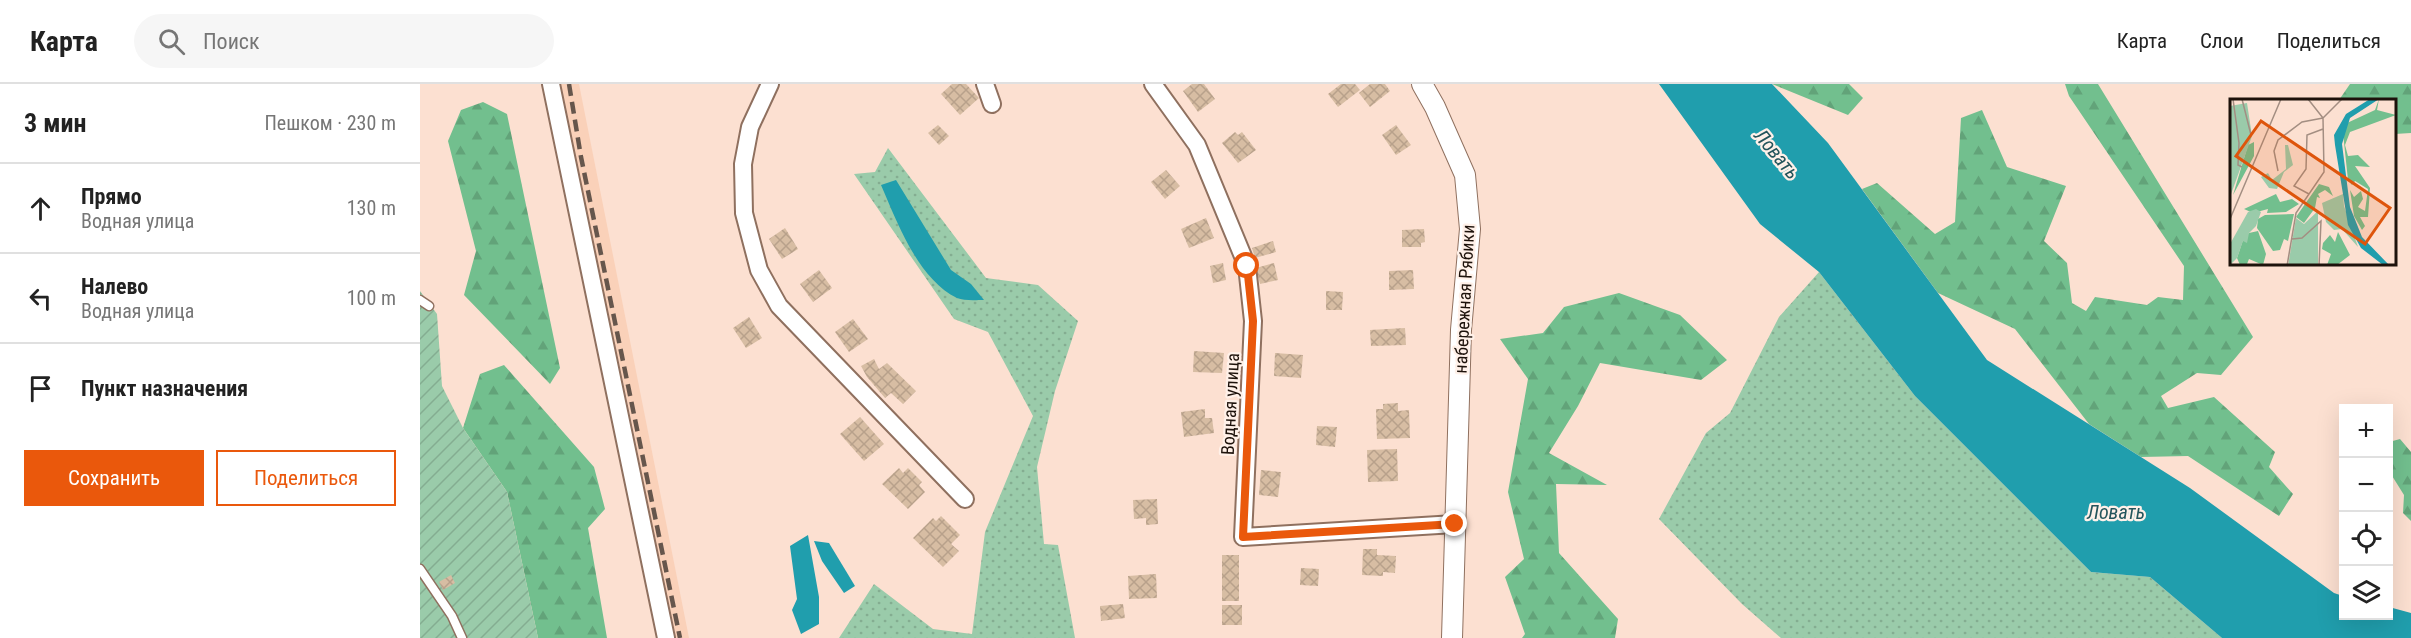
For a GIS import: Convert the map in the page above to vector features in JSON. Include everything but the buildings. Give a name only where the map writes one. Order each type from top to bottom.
[{"type":"street","points":[[551,84],[666,638]]},
{"type":"street","points":[[770,84],[750,127],[743,164],[744,213],[759,270],[780,306],[965,499]]},
{"type":"street","points":[[985,84],[992,104]]},
{"type":"street","name":"Водная улица","points":[[1153,84],[1197,145],[1247,266],[1253,321],[1243,537],[1455,524]]},
{"type":"street","name":"набережная Рябики","points":[[1422,84],[1435,107],[1465,175],[1470,229],[1461,330],[1452,638]]},
{"type":"lane","points":[[420,300],[429,306]]},
{"type":"lane","points":[[420,569],[452,616],[462,638]]},
{"type":"shaded area","points":[[559,84],[579,84],[689,638],[673,638],[633,428]]},
{"type":"green space","points":[[1772,84],[1849,84],[1863,98],[1848,115]]},
{"type":"green space","points":[[2065,84],[2098,84],[2253,337],[2221,375],[2197,373],[2161,396],[2168,408],[2214,397],[2275,452],[2269,467],[2293,494],[2279,516],[2188,456],[2141,457],[2089,424],[2015,329],[1938,293],[1862,189],[1877,183],[1935,234],[1955,222],[1961,118],[1982,110],[2007,167],[2066,186],[2044,241],[2067,263],[2072,303],[2086,311],[2095,297],[2147,305],[2158,297],[2183,300],[2184,266],[2069,96]]},
{"type":"green space","points":[[2350,84],[2411,84],[2411,133],[2396,134],[2396,99],[2340,99]]},
{"type":"green space","points":[[483,102],[507,114],[560,368],[550,384],[464,295],[476,251],[448,141],[461,110]]},
{"type":"green space","points":[[888,148],[986,278],[1038,285],[1078,321],[1055,391],[1037,467],[1044,544],[1058,545],[1075,638],[839,638],[874,584],[933,629],[972,634],[985,532],[1033,416],[988,332],[954,319],[854,174],[875,172]]},
{"type":"green space","points":[[1819,272],[1915,396],[2091,572],[2150,577],[2222,638],[1781,638],[1742,604],[1659,519],[1706,433],[1730,413],[1779,317]]},
{"type":"green space","points":[[420,291],[437,314],[442,386],[463,428],[507,492],[538,638],[420,638]]},
{"type":"green space","points":[[1619,293],[1680,315],[1727,360],[1701,380],[1600,363],[1578,406],[1549,453],[1607,485],[1556,484],[1559,553],[1618,619],[1615,638],[1522,638],[1525,634],[1505,577],[1524,559],[1508,492],[1528,379],[1500,339],[1543,333],[1564,307]]},
{"type":"green space","points":[[504,365],[594,467],[605,509],[588,528],[607,638],[538,638],[507,492],[463,428],[480,374]]},
{"type":"green space","points":[[2400,439],[2411,452],[2411,521],[2403,513],[2404,495],[2393,477],[2393,441]]},
{"type":"water","name":"Ловать","points":[[1659,84],[1772,84],[1828,143],[1987,360],[2190,488],[2339,595],[2339,620],[2393,620],[2393,608],[2411,613],[2411,638],[2222,638],[2150,577],[2091,572],[1915,396],[1819,272],[1760,224]]},
{"type":"water","points":[[896,180],[951,270],[971,284],[984,300],[957,298],[931,278],[920,264],[902,232],[881,185]]},
{"type":"water","points":[[808,535],[819,597],[819,624],[801,634],[792,610],[797,599],[790,546]]},
{"type":"water","points":[[814,541],[829,543],[855,586],[844,593],[822,561]]},
{"type":"railway","points":[[569,84],[581,157],[680,638]]},
{"type":"route","points":[[1247,266],[1253,321],[1243,537],[1455,524]]}]
